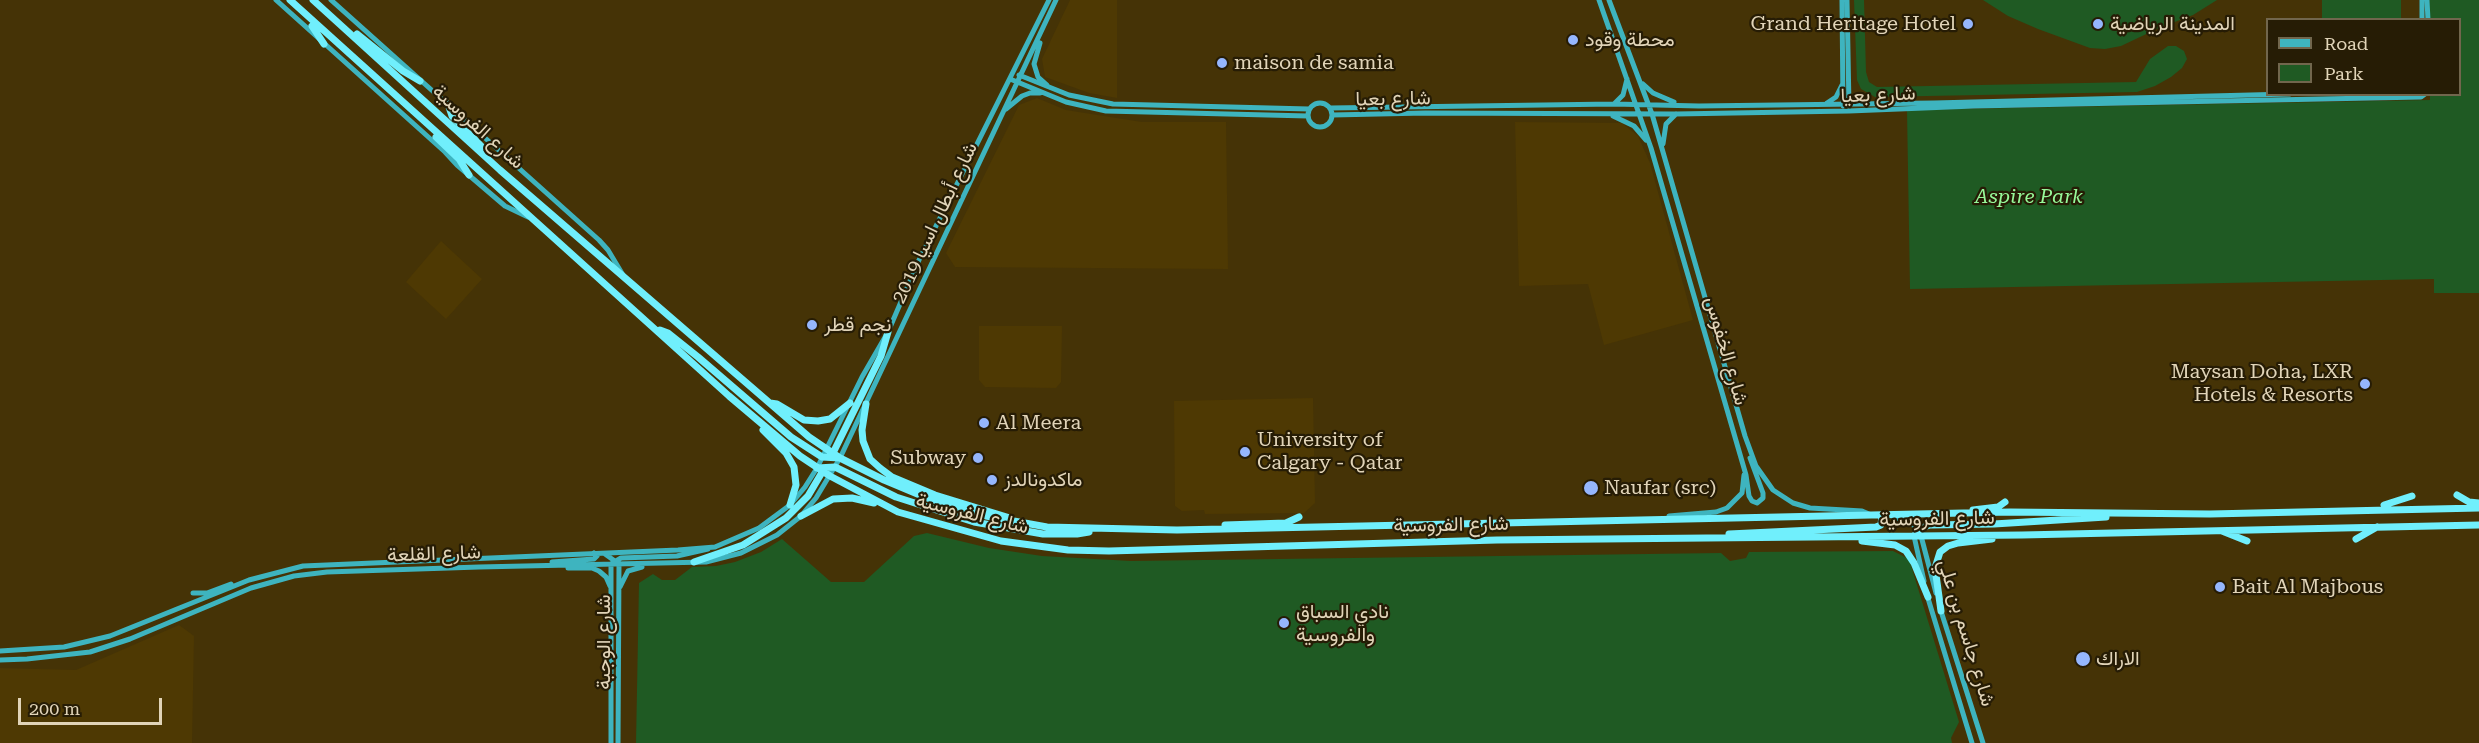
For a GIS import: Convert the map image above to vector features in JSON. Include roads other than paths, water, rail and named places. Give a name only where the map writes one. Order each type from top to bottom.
[{"type":"highway","points":[[284,0],[312,27],[324,44]]},
{"type":"highway","name":"شارع الفروسية","points":[[290,0],[729,396],[800,456],[827,464],[882,505],[947,527],[1001,541],[1068,550],[1497,540],[1836,538],[1918,534],[2022,535],[2479,525]]},
{"type":"highway","name":"شارع الفروسية","points":[[313,0],[494,164],[769,404],[826,449],[827,464]]},
{"type":"highway","points":[[341,25],[356,33],[403,71],[420,81]]},
{"type":"highway","points":[[399,99],[415,118],[459,159],[469,175]]},
{"type":"highway","points":[[448,104],[453,116],[494,164]]},
{"type":"highway","points":[[656,328],[673,337],[791,437],[827,464],[896,497],[974,522],[1043,534],[1077,534],[1103,529]]},
{"type":"highway","points":[[694,562],[743,544],[771,528],[796,509],[827,464],[881,356],[888,332]]},
{"type":"highway","points":[[729,396],[791,460],[796,479],[790,505]]},
{"type":"highway","points":[[769,404],[777,404],[804,420],[818,421],[830,419],[850,403]]},
{"type":"highway","points":[[866,404],[862,430],[863,441],[867,453],[880,468],[892,477],[935,495],[1003,515],[1021,523]]},
{"type":"highway","name":"شارع الفروسية","points":[[827,464],[840,458],[923,496],[986,516],[1047,527],[1103,529],[1496,525],[1641,519],[2039,512],[2210,514],[2479,508]]},
{"type":"highway","points":[[2457,495],[2469,502],[2479,503]]},
{"type":"highway","points":[[2314,511],[2390,505],[2412,496]]},
{"type":"highway","points":[[801,516],[833,499],[852,498],[882,505]]},
{"type":"highway","points":[[1948,515],[1998,507],[2005,502]]},
{"type":"highway","points":[[1918,534],[1933,525],[2064,521],[2127,514]]},
{"type":"highway","points":[[1708,538],[1787,530],[1876,527],[1882,523],[1885,515]]},
{"type":"highway","points":[[1177,530],[1210,525],[1286,523],[1299,517]]},
{"type":"highway","points":[[2356,539],[2379,526]]},
{"type":"highway","points":[[2219,530],[2247,542]]},
{"type":"highway","points":[[1941,611],[1935,568],[1938,556],[1944,549],[1958,543],[2022,535]]},
{"type":"highway","points":[[1836,538],[1895,545],[1906,550],[1928,597]]},
{"type":"main road","name":"شارع الفروسية","points":[[276,0],[469,175],[507,207],[533,219]]},
{"type":"main road","name":"شارع الفروسية","points":[[331,0],[603,244],[624,277]]},
{"type":"main road","name":"شارع أبطال اسيا 2019","points":[[826,449],[888,332],[919,260],[1049,0]]},
{"type":"main road","name":"شارع أبطال اسيا 2019","points":[[840,458],[1020,75],[1058,0]]},
{"type":"main road","points":[[1053,90],[1038,77],[1034,58],[1058,0]]},
{"type":"main road","name":"شارع الخفوس","points":[[1599,0],[1651,148],[1744,471],[1742,493],[1727,508],[1716,512],[1641,519]]},
{"type":"main road","name":"شارع الخفوس","points":[[1609,0],[1652,114],[1745,436],[1760,473],[1773,490],[1786,500],[1810,507],[1862,511],[1872,515]]},
{"type":"main road","points":[[1842,0],[1845,19]]},
{"type":"main road","points":[[1846,111],[1845,19],[1847,0]]},
{"type":"main road","points":[[2422,0],[2422,18]]},
{"type":"main road","points":[[2427,0],[2428,18]]},
{"type":"main road","points":[[1013,72],[1053,90],[1113,104],[1309,112]]},
{"type":"main road","points":[[1614,104],[1623,96],[1627,77]]},
{"type":"main road","points":[[1010,79],[1077,106],[1106,111],[1309,112],[1318,103],[1330,108],[1332,116],[1326,125],[1319,127],[1312,124],[1309,112]]},
{"type":"main road","points":[[1846,80],[1854,99],[1862,103]]},
{"type":"main road","points":[[1822,104],[1836,97],[1846,80]]},
{"type":"main road","points":[[1640,81],[1658,96],[1687,105]]},
{"type":"main road","points":[[1001,115],[1022,96],[1042,93]]},
{"type":"main road","name":"شارع بعيا","points":[[2262,98],[2276,96]]},
{"type":"main road","name":"شارع بعيا","points":[[1330,108],[1614,104],[1974,104],[2422,96]]},
{"type":"main road","name":"شارع بعيا","points":[[1332,116],[1425,113],[1676,114],[1846,111],[1974,104]]},
{"type":"main road","points":[[1603,114],[1623,119],[1634,126],[1651,148]]},
{"type":"main road","points":[[1663,152],[1664,129],[1676,114]]},
{"type":"main road","points":[[1744,471],[1750,498],[1753,502],[1759,502],[1763,498],[1763,493],[1755,476],[1745,436]]},
{"type":"main road","name":"شارع القلعة","points":[[0,651],[64,647],[110,636],[239,584],[275,572],[315,564],[546,557],[715,547],[750,533],[790,505],[827,464]]},
{"type":"main road","name":"شارع القلعة","points":[[0,660],[90,652],[130,639],[251,588],[294,576],[327,572],[615,563],[657,564],[720,559],[741,553],[777,535],[801,516],[827,464]]},
{"type":"main road","points":[[1885,515],[1903,519],[1918,534]]},
{"type":"main road","name":"شارع جاسم بن علي","points":[[1918,534],[1924,547],[1941,611],[1983,743]]},
{"type":"main road","name":"شارع جاسم بن علي","points":[[1918,534],[1916,548],[1928,597],[1972,743]]},
{"type":"main road","points":[[1916,548],[1920,544],[1924,547]]},
{"type":"main road","points":[[536,566],[544,562],[594,559],[597,553],[615,563],[694,554],[715,547]]},
{"type":"main road","name":"شارع الوجبة","points":[[615,563],[619,588],[618,743]]},
{"type":"main road","name":"شارع الوجبة","points":[[611,743],[612,590],[615,563]]},
{"type":"main road","points":[[619,588],[628,571],[657,564]]},
{"type":"main road","points":[[536,566],[592,568],[606,577],[612,590]]},
{"type":"main road","points":[[193,594],[207,593],[227,585],[239,584]]},
{"type":"place","name":"Grand Heritage Hotel","points":[[1968,24]]},
{"type":"place","name":"المدينة الرياضية","points":[[2098,24]]},
{"type":"place","name":"محطة وقود","points":[[1573,40]]},
{"type":"place","name":"maison de samia","points":[[1222,63]]},
{"type":"place","name":"نجم قطر","points":[[812,325]]},
{"type":"place","name":"Maysan Doha, LXR Hotels & Resorts","points":[[2365,384]]},
{"type":"place","name":"Al Meera","points":[[984,423]]},
{"type":"place","name":"University of Calgary - Qatar","points":[[1245,452]]},
{"type":"place","name":"Subway","points":[[978,458]]},
{"type":"place","name":"ماكدونالدز","points":[[992,480]]},
{"type":"place","name":"Naufar (src)","points":[[1591,488]]},
{"type":"place","name":"Bait Al Majbous","points":[[2220,587]]},
{"type":"place","name":"نادي السباق والفروسية","points":[[1284,623]]},
{"type":"place","name":"الاراك","points":[[2083,659]]},
{"type":"park label","name":"Aspire Park","points":[[2029,197]]}]
